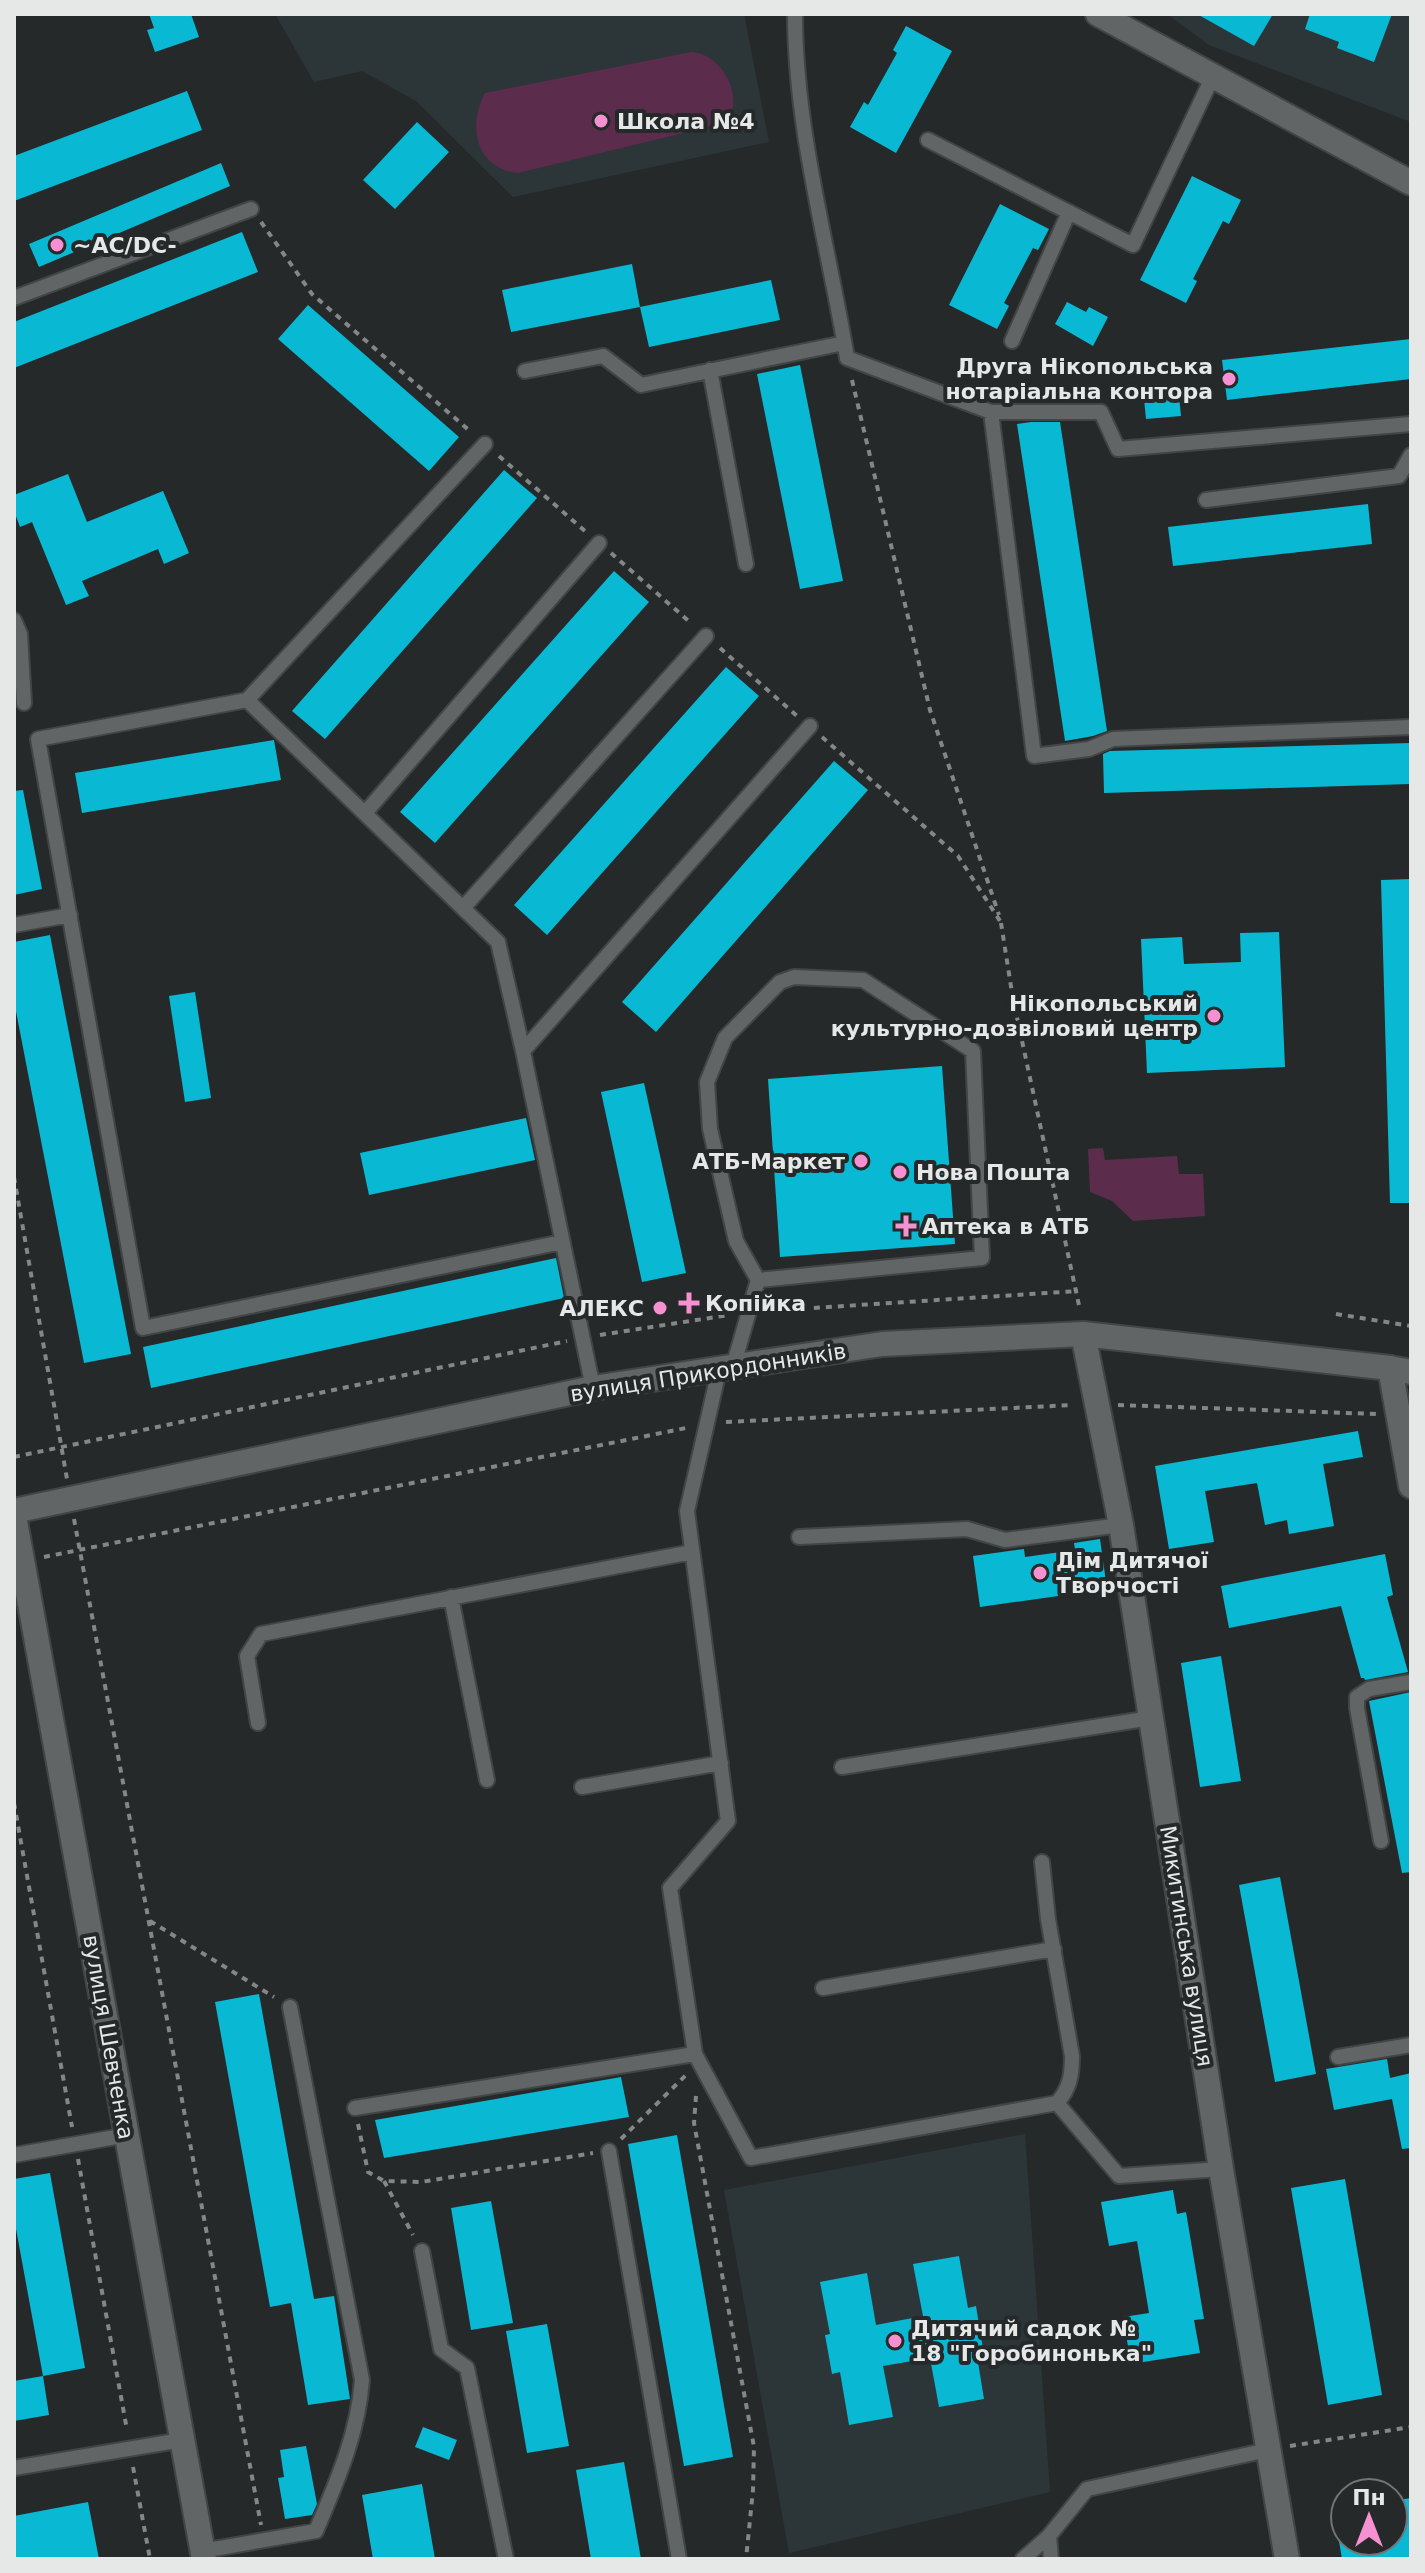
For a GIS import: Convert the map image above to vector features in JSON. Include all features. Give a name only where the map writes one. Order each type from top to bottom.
[{"type":"street","points":[[1098,14],[1411,183]]},
{"type":"street","name":"вулиця Прикордонників","points":[[14,1514],[593,1388],[882,1344],[1083,1334],[1400,1370]]},
{"type":"street","name":"Микитинська вулиця","points":[[1083,1334],[1121,1525],[1221,2169],[1287,2559]]},
{"type":"street","points":[[1400,1370],[1398,1415],[1411,1486]]},
{"type":"street","name":"вулиця Шевченка","points":[[14,1514],[203,2555]]},
{"type":"lane","points":[[795,14],[795,59],[847,358],[991,412],[1101,412],[1118,449],[1411,424]]},
{"type":"lane","points":[[928,140],[1133,245],[1213,76]]},
{"type":"lane","points":[[14,298],[251,209]]},
{"type":"lane","points":[[1012,341],[1069,212]]},
{"type":"lane","points":[[525,371],[603,356],[641,385],[844,343]]},
{"type":"lane","points":[[710,370],[746,564]]},
{"type":"lane","points":[[991,412],[1034,756],[1089,749],[1113,739],[1411,727]]},
{"type":"lane","points":[[485,444],[247,700],[38,739],[143,1328],[562,1242]]},
{"type":"lane","points":[[1206,500],[1399,476],[1411,455]]},
{"type":"lane","points":[[365,813],[599,543]]},
{"type":"lane","points":[[14,620],[20,634],[24,703]]},
{"type":"lane","points":[[463,908],[706,636]]},
{"type":"lane","points":[[247,700],[498,942],[593,1388]]},
{"type":"lane","points":[[523,1051],[810,726]]},
{"type":"lane","points":[[14,925],[70,915]]},
{"type":"lane","points":[[758,1280],[982,1258],[973,1051],[863,980],[794,977],[780,982],[725,1038],[707,1082],[710,1129],[736,1241],[758,1280],[707,1423],[687,1511],[728,1821],[670,1888],[697,2058],[751,2158],[1057,2103],[1067,2092],[1072,2076],[1072,2056],[1042,1862]]},
{"type":"lane","points":[[799,1537],[967,1529],[1005,1540],[1121,1525]]},
{"type":"lane","points":[[258,1723],[247,1656],[261,1634],[692,1552]]},
{"type":"lane","points":[[451,1597],[487,1780]]},
{"type":"lane","points":[[1381,1841],[1357,1697],[1369,1689],[1411,1682]]},
{"type":"lane","points":[[842,1767],[1151,1718]]},
{"type":"lane","points":[[582,1787],[721,1763]]},
{"type":"lane","points":[[823,1988],[1054,1949]]},
{"type":"lane","points":[[203,2555],[316,2531],[347,2456],[360,2408],[362,2380],[290,2007]]},
{"type":"lane","points":[[1338,2057],[1411,2045]]},
{"type":"lane","points":[[355,2108],[697,2058]]},
{"type":"lane","points":[[1057,2103],[1119,2176],[1221,2169]]},
{"type":"lane","points":[[14,2155],[127,2135]]},
{"type":"lane","points":[[609,2151],[679,2559]]},
{"type":"lane","points":[[422,2251],[441,2349],[467,2368],[506,2559]]},
{"type":"lane","points":[[14,2468],[182,2440]]},
{"type":"lane","points":[[1023,2559],[1049,2536],[1087,2489],[1268,2450]]},
{"type":"lane","points":[[1049,2536],[1051,2559]]},
{"type":"path","points":[[251,209],[312,294],[958,856],[1002,924]]},
{"type":"path","points":[[847,358],[930,710],[1002,924],[1013,999],[1078,1291],[1083,1334]]},
{"type":"path","points":[[14,1177],[61,1448],[264,2540]]},
{"type":"path","points":[[14,1457],[581,1338],[749,1312],[1078,1291]]},
{"type":"path","points":[[1336,1314],[1411,1326]]},
{"type":"path","points":[[80,1550],[707,1423],[1097,1404],[1398,1415]]},
{"type":"path","points":[[14,1803],[150,2559]]},
{"type":"path","points":[[150,1921],[290,2007]]},
{"type":"path","points":[[355,2108],[368,2172],[384,2181],[421,2182],[609,2151],[697,2058]]},
{"type":"path","points":[[697,2058],[694,2123],[754,2447],[746,2559]]},
{"type":"path","points":[[384,2181],[422,2251]]},
{"type":"path","points":[[1268,2450],[1411,2427]]},
{"type":"shaded area","name":"Школа №4","points":[[275,14],[744,14],[769,142],[513,197],[416,101],[362,71],[314,82]]},
{"type":"shaded area","points":[[1167,14],[1411,14],[1411,122],[1209,45]]},
{"type":"shaded area","points":[[691,52],[712,60],[728,79],[733,102],[725,123],[518,173],[504,170],[493,163],[479,144],[477,119],[485,93]]},
{"type":"shaded area","points":[[1103,1148],[1105,1160],[1177,1156],[1179,1174],[1203,1174],[1205,1216],[1133,1221],[1112,1201],[1090,1192],[1088,1149]]},
{"type":"shaded area","name":"Дитячий садок № 18 \"Горобинонька\"","points":[[1025,2134],[1050,2492],[789,2553],[724,2190]]},
{"type":"building","points":[[149,14],[191,14],[199,37],[155,52],[147,30],[154,28]]},
{"type":"building","points":[[1197,14],[1273,14],[1254,46]]},
{"type":"building","points":[[1310,14],[1392,14],[1374,62],[1337,48],[1339,42],[1305,29]]},
{"type":"building","points":[[906,26],[952,51],[896,153],[850,127],[864,102],[868,105],[897,53],[893,50]]},
{"type":"building","points":[[187,91],[202,130],[14,201],[14,156]]},
{"type":"building","points":[[417,122],[449,152],[395,209],[363,180]]},
{"type":"building","points":[[221,163],[230,186],[39,267],[29,244]]},
{"type":"building","points":[[1192,176],[1241,200],[1229,224],[1223,221],[1193,279],[1197,281],[1186,303],[1140,280]]},
{"type":"building","points":[[1000,204],[1049,229],[1038,250],[1033,248],[1004,303],[1009,306],[997,329],[949,305]]},
{"type":"building","points":[[242,232],[258,272],[14,368],[14,322]]},
{"type":"building","points":[[632,264],[640,307],[511,332],[502,290]]},
{"type":"building","points":[[771,280],[780,320],[649,347],[640,307]]},
{"type":"building","points":[[1067,302],[1086,312],[1089,307],[1108,317],[1093,346],[1055,324]]},
{"type":"building","points":[[308,305],[459,437],[429,471],[278,339]]},
{"type":"building","points":[[1411,339],[1411,379],[1227,400],[1222,360]]},
{"type":"building","points":[[800,365],[843,581],[800,589],[757,374]]},
{"type":"building","points":[[1179,396],[1181,416],[1146,419],[1144,399]]},
{"type":"building","points":[[1060,422],[1107,731],[1065,741],[1017,424]]},
{"type":"building","points":[[504,470],[537,498],[325,739],[292,711]]},
{"type":"building","points":[[68,474],[87,522],[163,491],[189,553],[164,564],[158,549],[82,581],[89,596],[66,605],[32,522],[20,527],[14,511],[14,495]]},
{"type":"building","points":[[1368,504],[1372,544],[1173,566],[1168,527]]},
{"type":"building","points":[[614,571],[649,602],[435,843],[400,812]]},
{"type":"building","points":[[726,667],[759,696],[547,935],[514,905]]},
{"type":"building","points":[[274,740],[281,780],[82,813],[75,773]]},
{"type":"building","points":[[1411,743],[1411,784],[1104,793],[1103,754],[1110,751]]},
{"type":"building","points":[[834,761],[868,790],[656,1032],[622,1002]]},
{"type":"building","points":[[23,790],[42,889],[14,895],[14,791]]},
{"type":"building","points":[[1411,879],[1411,1203],[1390,1203],[1381,880]]},
{"type":"building","name":"Нікопольський культурно-дозвіловий центр","points":[[1279,932],[1285,1067],[1147,1073],[1141,939],[1182,937],[1184,964],[1241,962],[1240,933]]},
{"type":"building","points":[[50,935],[131,1354],[84,1363],[14,1001],[14,942]]},
{"type":"building","points":[[195,992],[211,1098],[185,1102],[169,996]]},
{"type":"building","name":"АТБ-Маркет","points":[[942,1066],[955,1244],[780,1257],[768,1079]]},
{"type":"building","points":[[644,1083],[686,1273],[642,1282],[601,1092]]},
{"type":"building","points":[[526,1118],[535,1160],[369,1195],[360,1153]]},
{"type":"building","points":[[556,1258],[564,1298],[151,1388],[143,1347]]},
{"type":"building","points":[[1358,1431],[1363,1457],[1323,1464],[1334,1526],[1289,1534],[1287,1520],[1265,1525],[1257,1483],[1205,1491],[1214,1542],[1169,1549],[1155,1466]]},
{"type":"building","name":"Дім Дитячої Творчості","points":[[1100,1539],[1107,1589],[980,1607],[973,1556],[1024,1549],[1025,1557],[1075,1550],[1074,1543]]},
{"type":"building","points":[[1385,1554],[1393,1595],[1387,1597],[1408,1672],[1365,1680],[1361,1678],[1341,1606],[1229,1628],[1221,1586]]},
{"type":"building","points":[[1221,1656],[1241,1781],[1200,1787],[1181,1663]]},
{"type":"building","points":[[1411,1692],[1411,1872],[1402,1873],[1369,1701]]},
{"type":"building","points":[[1280,1877],[1316,2074],[1275,2082],[1239,1885]]},
{"type":"building","points":[[259,1994],[314,2299],[334,2296],[350,2399],[308,2405],[291,2303],[270,2307],[215,2002]]},
{"type":"building","points":[[1387,2059],[1390,2078],[1411,2073],[1411,2148],[1402,2149],[1392,2099],[1334,2110],[1326,2069]]},
{"type":"building","points":[[621,2077],[629,2117],[384,2158],[375,2120]]},
{"type":"building","points":[[677,2135],[733,2457],[684,2466],[628,2144]]},
{"type":"building","points":[[50,2173],[85,2368],[43,2376],[14,2218],[14,2179]]},
{"type":"building","points":[[1345,2179],[1382,2395],[1328,2405],[1291,2188]]},
{"type":"building","points":[[1173,2190],[1177,2214],[1186,2212],[1204,2319],[1194,2320],[1200,2353],[1131,2364],[1123,2317],[1149,2313],[1137,2241],[1109,2246],[1101,2202]]},
{"type":"building","points":[[491,2201],[513,2323],[471,2330],[451,2208]]},
{"type":"building","points":[[959,2256],[968,2308],[976,2306],[983,2349],[976,2350],[984,2399],[939,2407],[930,2358],[883,2366],[893,2417],[849,2425],[840,2372],[832,2374],[825,2335],[830,2334],[820,2282],[867,2273],[876,2325],[923,2316],[913,2264]]},
{"type":"building","points":[[547,2324],[569,2446],[527,2453],[506,2331]]},
{"type":"building","points":[[43,2376],[49,2415],[14,2421],[14,2381]]},
{"type":"building","points":[[423,2427],[457,2440],[449,2460],[415,2447]]},
{"type":"building","points":[[306,2446],[317,2504],[312,2515],[285,2519],[278,2478],[284,2477],[280,2450]]},
{"type":"building","points":[[624,2462],[641,2559],[591,2559],[576,2470]]},
{"type":"building","points":[[422,2484],[435,2559],[373,2559],[362,2495]]},
{"type":"building","points":[[1409,2498],[1411,2559],[1342,2559],[1409,2557]]},
{"type":"building","points":[[88,2502],[99,2559],[14,2559],[14,2516]]},
{"type":"place","name":"Школа №4","points":[[601,121]]},
{"type":"place","name":"~AC/DC-","points":[[57,245]]},
{"type":"place","name":"Друга Нікопольська нотаріальна контора","points":[[1229,379]]},
{"type":"place","name":"Нікопольський культурно-дозвіловий центр","points":[[1214,1016]]},
{"type":"place","name":"АТБ-Маркет","points":[[861,1161]]},
{"type":"place","name":"Нова Пошта","points":[[900,1172]]},
{"type":"place","name":"Аптека в АТБ","points":[[906,1226]]},
{"type":"place","name":"Копійка","points":[[689,1303]]},
{"type":"place","name":"АЛЕКС","points":[[660,1308]]},
{"type":"place","name":"Дім Дитячої Творчості","points":[[1040,1573]]},
{"type":"place","name":"Дитячий садок № 18 \"Горобинонька\"","points":[[895,2341]]}]
